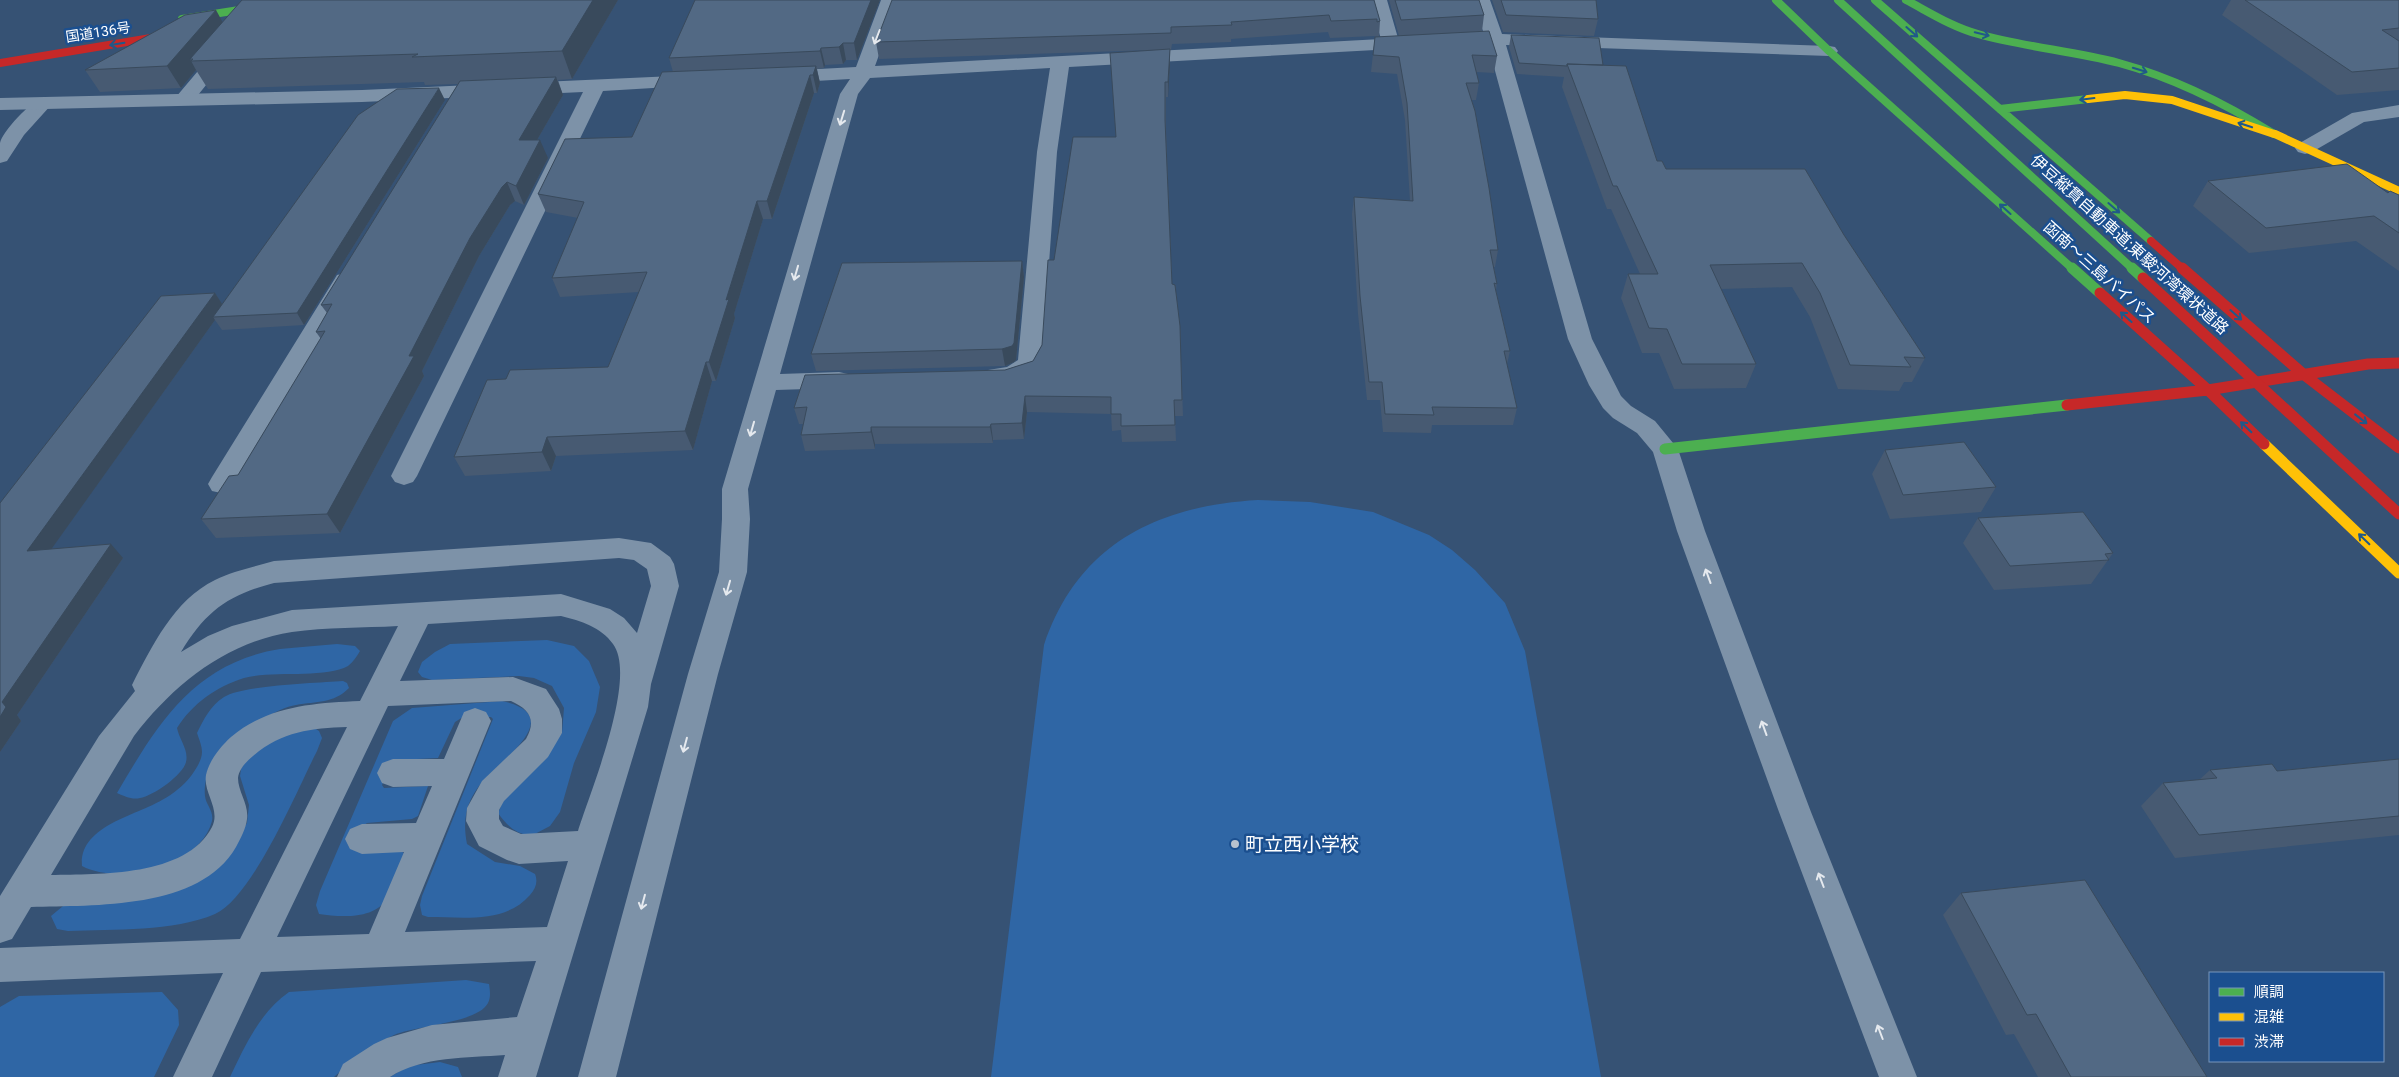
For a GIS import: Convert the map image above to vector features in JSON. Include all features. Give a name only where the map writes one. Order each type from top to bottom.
[{"type":"main road","points":[[174,21],[272,3],[301,0]]},
{"type":"main road","name":"函南～三島バイパス","points":[[1776,0],[1829,52],[2208,390],[2399,573]]},
{"type":"main road","name":"伊豆縦貫自動車道;東駿河湾環状道路","points":[[1838,0],[2399,514]]},
{"type":"main road","points":[[1875,0],[2303,374],[2399,448]]},
{"type":"main road","points":[[1906,0],[1955,26],[1978,34],[2099,58],[2151,74],[2201,93],[2274,134]]},
{"type":"main road","name":"国道136号","points":[[0,63],[192,31]]},
{"type":"main road","points":[[2000,109],[2125,95],[2172,100],[2274,134],[2399,191]]},
{"type":"main road","points":[[1665,449],[2208,390],[2368,364],[2399,363]]},
{"type":"street","points":[[597,1077],[703,674],[733,572],[736,519],[735,489],[849,94],[863,74],[890,0]]},
{"type":"street","points":[[1378,0],[1391,44]]},
{"type":"street","points":[[1481,0],[1495,39],[1580,339],[1601,385],[1612,402],[1622,412],[1646,427],[1665,449],[1691,531],[1898,1077]]},
{"type":"street","points":[[183,100],[240,32],[272,3]]},
{"type":"street","points":[[764,78],[1495,39],[1829,52]]},
{"type":"street","points":[[978,377],[1007,376],[1024,370],[1030,361],[1047,152],[1060,63]]},
{"type":"street","points":[[0,104],[461,92],[714,80]]},
{"type":"street","points":[[404,476],[596,85]]},
{"type":"street","points":[[446,117],[461,92]]},
{"type":"street","points":[[0,157],[16,132],[42,104]]},
{"type":"street","points":[[2306,148],[2359,117],[2399,111]]},
{"type":"street","points":[[221,484],[357,262]]},
{"type":"street","points":[[765,382],[862,380]]},
{"type":"street","points":[[0,927],[188,616],[220,590],[274,572],[619,548],[640,550],[660,564],[665,586],[637,683],[633,707],[517,1077]]},
{"type":"street","points":[[123,726],[157,685],[176,670],[236,635],[263,626],[292,621],[561,605],[577,608],[606,620],[625,635],[634,653],[637,683]]},
{"type":"street","points":[[192,1077],[419,613]]},
{"type":"street","points":[[22,892],[146,886],[180,875],[207,858],[224,838],[230,821],[230,805],[223,790],[222,776],[232,757],[251,737],[270,725],[297,718],[375,704],[514,689],[535,698],[546,714],[546,733],[537,748],[492,791],[483,808],[482,821],[492,836],[520,849],[589,845]]},
{"type":"street","points":[[380,950],[475,721]]},
{"type":"street","points":[[393,773],[454,772]]},
{"type":"street","points":[[362,839],[426,837]]},
{"type":"street","points":[[0,965],[559,942]]},
{"type":"street","points":[[356,1077],[387,1057],[432,1042],[530,1034]]},
{"type":"shaded area","points":[[1258,500],[1310,502],[1373,512],[1429,535],[1452,550],[1475,570],[1505,603],[1525,651],[1601,1077],[991,1077],[1044,645],[1059,610],[1078,581],[1100,556],[1126,537],[1155,522],[1187,511],[1221,504]]},
{"type":"shaded area","points":[[547,640],[574,646],[589,661],[600,687],[596,712],[574,763],[560,812],[550,826],[531,836],[512,829],[498,813],[503,801],[562,733],[564,708],[552,686],[534,678],[519,676],[432,680],[422,677],[418,672],[422,662],[450,644]]},
{"type":"shaded area","points":[[337,644],[355,646],[360,651],[348,666],[326,672],[244,678],[224,686],[206,697],[190,711],[177,728],[187,758],[184,767],[174,779],[140,798],[128,797],[117,793],[163,721],[201,683],[223,668],[250,656],[280,649]]},
{"type":"shaded area","points":[[343,681],[347,683],[349,688],[337,697],[288,707],[260,721],[212,766],[207,776],[205,793],[212,814],[212,821],[205,837],[192,850],[176,861],[137,873],[117,874],[98,872],[82,866],[83,852],[89,841],[99,832],[124,817],[166,798],[191,776],[202,755],[202,747],[197,733],[211,709],[224,697],[263,687]]},
{"type":"shaded area","points":[[502,701],[521,707],[530,716],[530,726],[516,749],[482,782],[474,794],[466,815],[466,838],[467,844],[495,862],[520,866],[535,874],[536,885],[530,895],[520,904],[496,915],[469,918],[428,917],[422,915],[420,905],[422,896],[493,719],[491,717],[463,717],[455,722],[438,758],[396,760],[392,762],[382,785],[384,788],[428,786],[418,816],[412,819],[367,823],[361,827],[404,853],[387,898],[381,905],[366,914],[337,916],[319,914],[316,905],[320,891],[393,721],[412,708]]},
{"type":"shaded area","points":[[310,725],[319,731],[322,738],[317,751],[273,841],[244,887],[229,904],[215,914],[199,920],[162,927],[68,931],[57,929],[51,916],[63,906],[233,845],[247,823],[249,805],[240,776],[241,769],[248,757],[264,743]]},
{"type":"shaded area","points":[[466,980],[489,984],[489,1001],[482,1010],[459,1020],[394,1035],[362,1054],[334,1077],[230,1077],[254,1030],[270,1009],[289,992]]},
{"type":"shaded area","points":[[162,992],[178,1010],[179,1025],[154,1077],[0,1077],[0,1007],[19,996]]},
{"type":"shaded area","points":[[440,1062],[458,1067],[462,1077],[390,1077],[408,1066]]},
{"type":"building","points":[[242,0],[593,0],[562,51],[412,57],[418,54],[191,61],[193,59],[190,59]]},
{"type":"building","points":[[695,0],[871,0],[854,43],[843,43],[839,47],[821,48],[820,51],[669,58]]},
{"type":"building","points":[[892,0],[1374,0],[1380,21],[1377,22],[1377,19],[1331,21],[1329,15],[1231,22],[1232,25],[1171,27],[1171,33],[876,42]]},
{"type":"building","points":[[1395,0],[1479,0],[1484,15],[1401,20]]},
{"type":"building","points":[[1501,0],[1596,0],[1598,19],[1506,15]]},
{"type":"building","points":[[2245,0],[2399,0],[2399,28],[2382,30],[2399,41],[2399,68],[2352,72]]},
{"type":"building","points":[[216,10],[167,66],[85,70],[185,15]]},
{"type":"building","points":[[1489,31],[1497,56],[1472,55],[1479,83],[1466,83],[1475,111],[1489,188],[1498,250],[1490,250],[1497,284],[1494,283],[1510,351],[1504,351],[1517,408],[1432,407],[1434,415],[1385,414],[1382,382],[1369,382],[1360,296],[1354,197],[1413,201],[1407,103],[1399,57],[1373,55],[1375,37]]},
{"type":"building","points":[[1511,35],[1599,38],[1603,65],[1567,64],[1567,66],[1519,63]]},
{"type":"building","points":[[1170,49],[1168,82],[1165,82],[1165,120],[1172,284],[1175,285],[1180,326],[1182,400],[1174,400],[1175,425],[1121,426],[1121,414],[1111,414],[1111,397],[1025,396],[1022,423],[991,424],[990,427],[871,427],[871,432],[801,435],[807,407],[794,408],[805,375],[1005,370],[1033,361],[1042,345],[1048,260],[1054,260],[1073,137],[1116,137],[1110,53]]},
{"type":"building","points":[[1567,64],[1626,66],[1657,161],[1662,161],[1666,169],[1805,169],[1844,235],[1925,358],[1904,357],[1911,367],[1850,365],[1820,293],[1802,263],[1710,265],[1756,364],[1682,364],[1667,329],[1649,328],[1628,274],[1658,274],[1617,186],[1613,186]]},
{"type":"building","points":[[816,66],[813,75],[810,75],[767,201],[757,201],[726,300],[729,299],[709,362],[706,362],[685,431],[547,437],[542,452],[454,457],[487,380],[506,379],[510,370],[608,367],[647,272],[552,278],[584,202],[538,194],[565,139],[632,137],[662,72]]},
{"type":"building","points":[[556,77],[519,140],[540,140],[516,186],[507,182],[502,187],[470,238],[409,356],[414,356],[327,514],[201,519],[229,476],[238,475],[325,331],[316,332],[332,304],[321,305],[460,81]]},
{"type":"building","points":[[439,88],[297,313],[213,317],[358,115],[397,89]]},
{"type":"building","points":[[2347,164],[2388,193],[2390,191],[2399,195],[2399,233],[2374,216],[2266,228],[2208,181]]},
{"type":"building","points":[[1022,261],[1014,343],[1012,346],[1002,349],[811,354],[842,263]]},
{"type":"building","points":[[215,293],[27,551],[111,544],[2,702],[6,707],[0,717],[0,503],[161,296]]},
{"type":"building","points":[[1964,442],[1996,487],[1903,495],[1885,450]]},
{"type":"building","points":[[2083,512],[2113,553],[2105,554],[2109,560],[2010,566],[1978,518]]},
{"type":"building","points":[[2399,759],[2399,816],[2199,835],[2163,783],[2217,778],[2210,770],[2272,764],[2277,771]]},
{"type":"building","points":[[2085,880],[2207,1077],[2071,1077],[2036,1014],[2027,1015],[1961,893]]},
{"type":"traffic: fast","points":[[182,19],[301,0]]},
{"type":"traffic: fast","points":[[1776,0],[1829,51],[2100,293]]},
{"type":"traffic: fast","points":[[1838,0],[2143,278]]},
{"type":"traffic: fast","points":[[1875,0],[2151,241]]},
{"type":"traffic: fast","points":[[1906,0],[1950,23],[1978,34],[2098,58],[2167,79],[2234,110],[2274,134]]},
{"type":"traffic: fast","points":[[2000,109],[2088,99]]},
{"type":"traffic: fast","points":[[1665,449],[2067,405]]},
{"type":"traffic: slow","points":[[2088,99],[2125,95],[2172,100],[2274,134]]},
{"type":"traffic: slow","points":[[2275,134],[2399,191]]},
{"type":"traffic: slow","points":[[2264,444],[2399,573]]},
{"type":"traffic: jam","points":[[0,63],[175,34]]},
{"type":"traffic: jam","points":[[2151,241],[2303,374],[2399,448]]},
{"type":"traffic: jam","points":[[2143,278],[2399,514]]},
{"type":"traffic: jam","points":[[2100,293],[2208,390],[2264,444]]},
{"type":"traffic: jam","points":[[2067,405],[2208,390],[2368,364],[2399,363]]},
{"type":"place","name":"町立西小学校","points":[[1235,844]]}]
